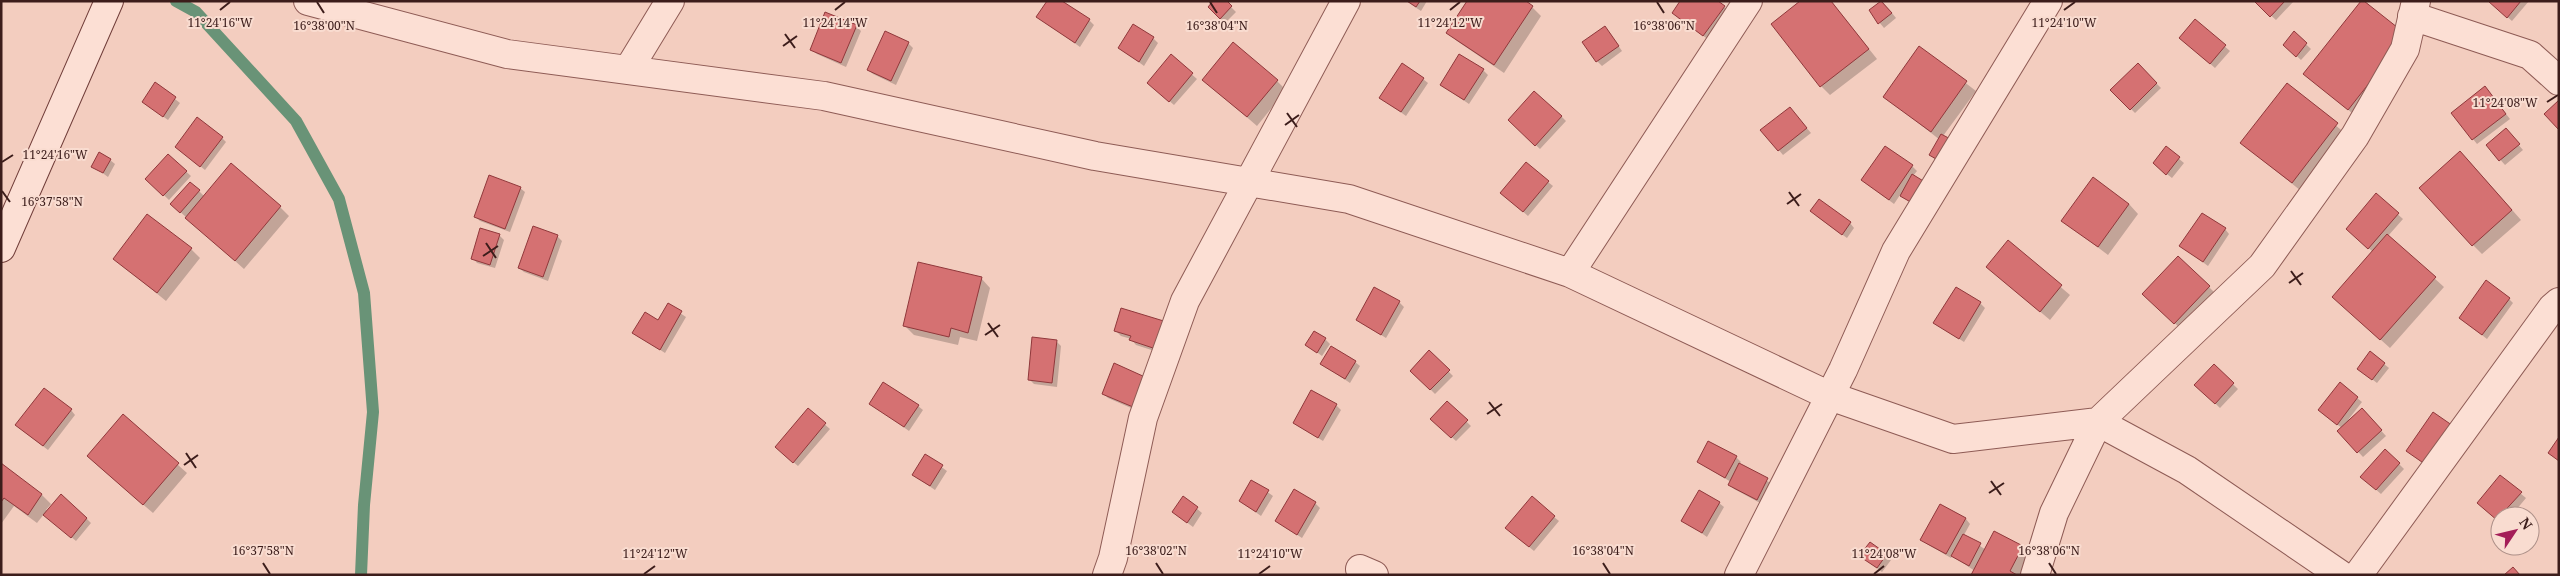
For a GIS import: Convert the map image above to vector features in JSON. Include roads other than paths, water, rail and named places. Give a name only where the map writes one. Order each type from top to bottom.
[{"type":"street","points":[[1,248],[110,1]]},
{"type":"street","points":[[308,1],[508,54],[824,96],[1095,156],[1348,198],[1570,273],[1830,396],[1953,439],[2098,422],[2187,470],[2341,575]]},
{"type":"street","points":[[628,70],[670,1]]},
{"type":"street","points":[[1107,575],[1113,558],[1143,418],[1185,301],[1346,1]]},
{"type":"street","points":[[1570,273],[1748,1]]},
{"type":"street","points":[[1739,575],[1830,396],[1896,252],[2048,1]]},
{"type":"street","points":[[2035,575],[2054,513],[2098,422],[2262,266],[2355,136],[2405,49],[2414,9],[2530,55],[2559,81]]},
{"type":"street","points":[[2358,575],[2552,308],[2559,302]]},
{"type":"waterway","points":[[176,1],[196,12],[296,121],[339,199],[364,293],[373,412],[364,505],[361,575]]}]
